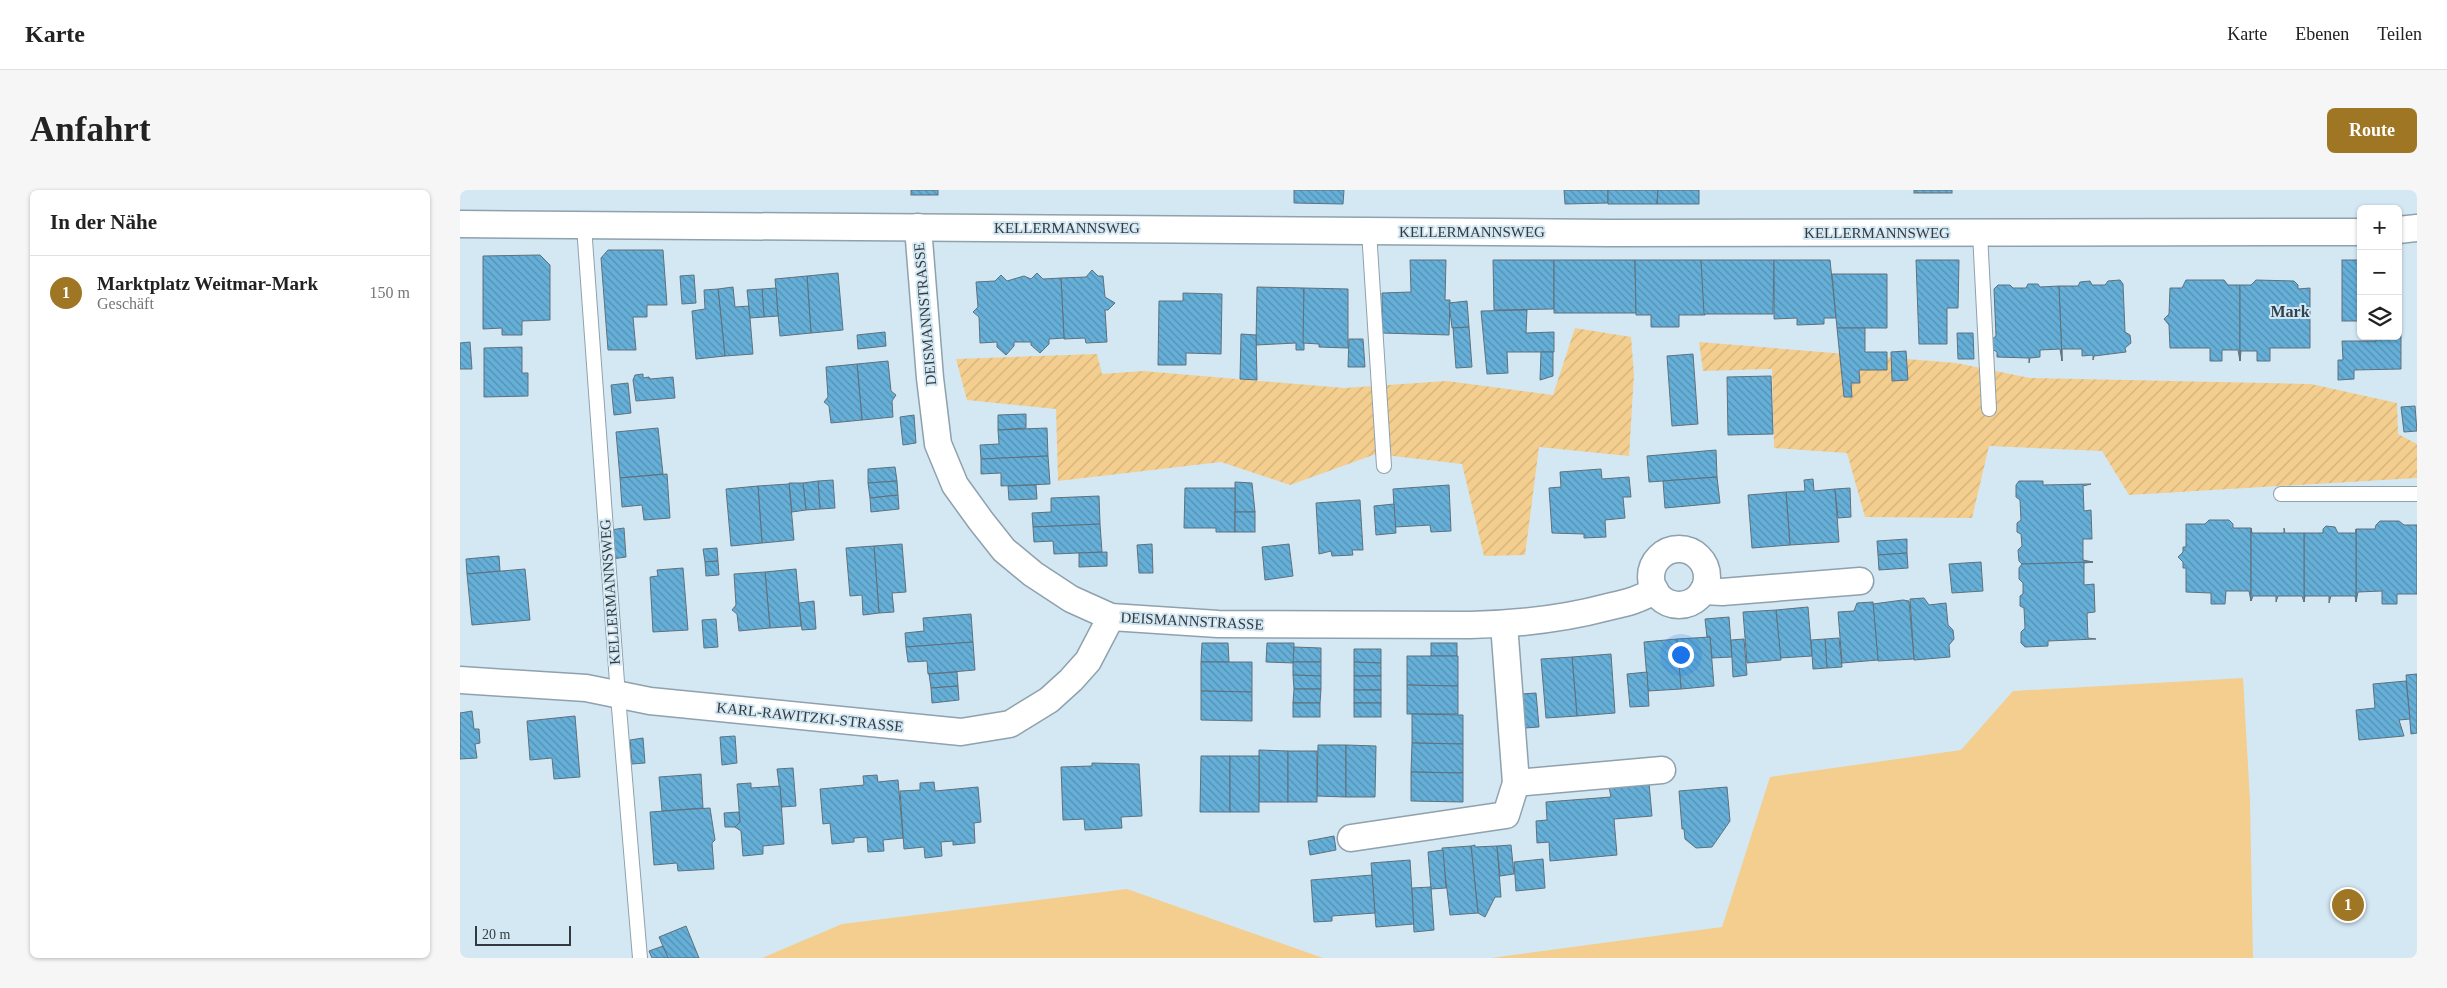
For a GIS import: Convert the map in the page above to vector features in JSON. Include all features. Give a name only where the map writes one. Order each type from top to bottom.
[{"type":"street","name":"KELLERMANNSWEG","points":[[460,224],[1368,231],[2357,232]]},
{"type":"street","name":"DEISMANNSTRASSE","points":[[918,227],[930,378],[938,444],[956,485],[1004,550],[1034,574],[1071,598],[1111,617],[1218,624],[1504,624],[1573,616],[1643,598],[1655,590]]},
{"type":"street","points":[[2402,230],[2417,228]]},
{"type":"street","points":[[1680,548],[1694,552],[1704,563],[1708,577],[1703,591],[1693,601],[1679,605],[1665,601],[1655,590],[1651,576],[1655,562],[1666,552],[1680,548]]},
{"type":"street","points":[[1703,591],[1722,592],[1860,581]]},
{"type":"street","name":"KARL-RAWITZKI-STRASSE","points":[[460,680],[586,688],[650,701],[961,732],[1010,724],[1049,700],[1088,661],[1111,617]]},
{"type":"street","points":[[1351,838],[1506,816],[1516,783],[1504,624]]},
{"type":"street","points":[[1516,783],[1662,770]]},
{"type":"lane","name":"KELLERMANNSWEG","points":[[584,226],[618,696],[640,958]]},
{"type":"lane","points":[[1368,231],[1384,466]]},
{"type":"lane","points":[[1980,233],[1989,408]]},
{"type":"lane","points":[[2281,494],[2417,494]]},
{"type":"shaded area","points":[[1575,328],[1631,337],[1634,374],[1629,456],[1539,447],[1525,555],[1484,556],[1462,464],[1376,454],[1290,485],[1221,462],[1058,481],[1056,409],[967,400],[956,359],[1097,354],[1102,374],[1143,371],[1344,388],[1447,381],[1553,395]]},
{"type":"shaded area","points":[[1699,342],[1956,363],[2030,378],[2311,384],[2397,403],[2398,434],[2417,444],[2417,478],[2129,495],[2102,451],[1989,446],[1972,518],[1865,517],[1847,453],[1774,448],[1772,369],[1703,371]]},
{"type":"shaded area","points":[[2243,678],[2250,800],[2253,958],[1491,958],[1722,927],[1770,777],[1961,750],[2013,691]]},
{"type":"shaded area","points":[[1127,889],[1323,958],[762,958],[842,924]]},
{"type":"building","points":[[911,190],[938,190],[938,195],[911,195]]},
{"type":"building","points":[[1294,190],[1344,190],[1343,204],[1294,203]]},
{"type":"building","points":[[1564,190],[1608,190],[1608,203],[1565,204]]},
{"type":"building","points":[[1608,190],[1658,190],[1657,204],[1608,204]]},
{"type":"building","points":[[1658,190],[1699,190],[1699,204],[1657,204]]},
{"type":"building","points":[[1914,190],[1952,190],[1952,193],[1914,193]]},
{"type":"building","points":[[608,250],[663,250],[667,305],[647,305],[647,317],[633,317],[636,350],[608,350],[601,258]]},
{"type":"building","points":[[540,255],[550,265],[550,320],[522,321],[522,335],[502,335],[502,328],[483,329],[483,256]]},
{"type":"building","points":[[1410,260],[1446,260],[1445,300],[1450,300],[1449,335],[1382,333],[1382,293],[1411,292]]},
{"type":"building","points":[[1493,260],[1554,260],[1554,309],[1494,310]]},
{"type":"building","points":[[1554,260],[1635,260],[1636,313],[1554,313]]},
{"type":"building","points":[[1635,260],[1701,260],[1705,315],[1679,315],[1679,327],[1651,327],[1651,315],[1636,315]]},
{"type":"building","points":[[1701,260],[1774,260],[1773,314],[1704,314]]},
{"type":"building","points":[[1774,260],[1830,260],[1836,318],[1824,318],[1824,324],[1797,325],[1797,318],[1774,319]]},
{"type":"building","points":[[1916,260],[1959,260],[1958,308],[1947,308],[1947,344],[1919,344]]},
{"type":"building","points":[[2342,260],[2357,260],[2357,321],[2342,321]]},
{"type":"building","points":[[1092,270],[1098,276],[1103,276],[1105,297],[1115,303],[1108,310],[1105,310],[1107,342],[1086,343],[1085,338],[1064,339],[1061,278],[1086,277]]},
{"type":"building","points":[[838,273],[843,330],[811,333],[807,276]]},
{"type":"building","points":[[1037,273],[1043,279],[1061,278],[1064,338],[1049,339],[1049,344],[1040,353],[1031,345],[1031,342],[1014,342],[1014,346],[1006,355],[997,347],[997,342],[980,343],[979,317],[973,312],[978,307],[976,282],[995,281],[1001,275],[1007,281],[1024,276],[1031,279]]},
{"type":"building","points":[[1832,274],[1887,274],[1887,328],[1837,328]]},
{"type":"building","points":[[694,275],[696,303],[682,304],[680,276]]},
{"type":"building","points":[[807,276],[811,333],[780,336],[775,279]]},
{"type":"building","points":[[2120,280],[2123,284],[2125,332],[2130,335],[2131,343],[2125,348],[2126,352],[2094,356],[2093,360],[2093,355],[2082,356],[2082,349],[2062,349],[2062,361],[2059,286],[2078,286],[2080,282],[2090,281],[2092,285],[2105,285],[2108,281]]},
{"type":"building","points":[[2186,280],[2224,280],[2228,285],[2240,285],[2240,361],[2238,350],[2222,350],[2222,361],[2210,361],[2210,348],[2170,348],[2169,325],[2164,319],[2169,314],[2170,288],[2182,288]]},
{"type":"building","points":[[2256,280],[2294,281],[2298,285],[2298,289],[2310,288],[2310,348],[2270,348],[2270,361],[2257,361],[2257,351],[2241,351],[2240,361],[2240,285],[2251,285]]},
{"type":"building","points":[[2028,284],[2038,284],[2040,287],[2059,286],[2062,361],[2060,349],[2040,350],[2040,357],[2030,358],[2029,363],[2029,358],[1997,357],[1997,352],[1992,349],[1991,340],[1996,336],[1994,289],[1998,285],[2026,288]]},
{"type":"building","points":[[733,287],[735,307],[749,306],[753,354],[725,356],[718,289]]},
{"type":"building","points":[[1257,287],[1304,288],[1304,350],[1296,350],[1296,343],[1256,345]]},
{"type":"building","points":[[776,288],[778,316],[764,317],[762,289]]},
{"type":"building","points":[[1304,288],[1348,289],[1348,348],[1319,347],[1319,344],[1303,343]]},
{"type":"building","points":[[718,289],[725,356],[696,359],[692,311],[705,309],[704,290]]},
{"type":"building","points":[[762,289],[764,317],[750,318],[747,290]]},
{"type":"building","points":[[1183,293],[1222,294],[1221,354],[1186,353],[1186,365],[1158,365],[1159,301],[1183,301]]},
{"type":"building","points":[[1467,301],[1469,327],[1452,328],[1449,303]]},
{"type":"building","points":[[1527,310],[1526,333],[1554,332],[1554,352],[1507,352],[1508,373],[1487,374],[1481,311]]},
{"type":"building","points":[[1469,327],[1472,367],[1456,368],[1453,328]]},
{"type":"building","points":[[1837,328],[1865,328],[1865,352],[1887,352],[1887,370],[1859,370],[1860,383],[1851,383],[1852,397],[1844,397]]},
{"type":"building","points":[[885,332],[886,346],[858,349],[857,335]]},
{"type":"building","points":[[1957,333],[1973,333],[1974,359],[1958,359]]},
{"type":"building","points":[[1241,334],[1256,335],[1257,380],[1240,379]]},
{"type":"building","points":[[1349,339],[1363,339],[1365,367],[1348,367]]},
{"type":"building","points":[[2401,340],[2401,369],[2354,370],[2354,379],[2338,380],[2338,360],[2343,360],[2342,341]]},
{"type":"building","points":[[470,342],[472,369],[460,369],[460,343]]},
{"type":"building","points":[[522,347],[522,373],[528,373],[528,396],[484,397],[484,348]]},
{"type":"building","points":[[1906,351],[1908,380],[1892,381],[1891,352]]},
{"type":"building","points":[[1541,352],[1553,352],[1553,376],[1540,380]]},
{"type":"building","points":[[1693,354],[1698,424],[1672,426],[1667,356]]},
{"type":"building","points":[[888,361],[891,391],[896,395],[892,401],[893,417],[862,420],[857,364]]},
{"type":"building","points":[[857,364],[862,420],[831,423],[829,406],[824,402],[828,397],[826,367]]},
{"type":"building","points":[[643,374],[643,378],[649,377],[650,379],[673,377],[675,398],[636,401],[633,380],[635,375]]},
{"type":"building","points":[[1771,376],[1773,434],[1728,435],[1727,377]]},
{"type":"building","points":[[628,383],[631,413],[614,415],[611,385]]},
{"type":"building","points":[[2415,406],[2417,431],[2404,432],[2401,407]]},
{"type":"building","points":[[1026,414],[1026,428],[998,430],[998,415]]},
{"type":"building","points":[[914,415],[916,443],[903,445],[900,417]]},
{"type":"building","points":[[658,428],[663,474],[620,478],[616,432]]},
{"type":"building","points":[[1047,428],[1048,456],[981,459],[980,445],[999,444],[998,430]]},
{"type":"building","points":[[1716,450],[1717,477],[1649,482],[1647,456]]},
{"type":"building","points":[[1048,456],[1050,484],[1001,486],[1001,473],[981,474],[981,459]]},
{"type":"building","points":[[895,467],[897,481],[868,483],[868,469]]},
{"type":"building","points":[[1601,469],[1602,479],[1629,477],[1631,497],[1623,497],[1625,518],[1605,520],[1606,537],[1584,538],[1584,534],[1552,533],[1549,488],[1561,487],[1560,472]]},
{"type":"building","points":[[667,474],[670,518],[644,520],[642,505],[622,507],[620,478]]},
{"type":"building","points":[[1717,477],[1720,503],[1665,508],[1663,481]]},
{"type":"building","points":[[1813,479],[1814,491],[1835,489],[1839,542],[1790,545],[1786,492],[1805,491],[1804,480]]},
{"type":"building","points":[[833,480],[835,508],[820,509],[818,481]]},
{"type":"building","points":[[818,481],[820,509],[806,510],[803,483]]},
{"type":"building","points":[[897,481],[898,495],[870,498],[868,483]]},
{"type":"building","points":[[2019,481],[2043,481],[2043,485],[2091,484],[2083,486],[2084,511],[2091,510],[2092,539],[2083,539],[2083,560],[2093,562],[2022,564],[2019,561],[2018,550],[2022,546],[2021,534],[2017,532],[2017,523],[2021,520],[2020,500],[2016,497],[2016,485]]},
{"type":"building","points":[[1235,482],[1252,483],[1255,512],[1235,512]]},
{"type":"building","points":[[789,483],[803,483],[806,510],[792,512]]},
{"type":"building","points":[[789,484],[794,540],[762,543],[758,486]]},
{"type":"building","points":[[1036,485],[1037,499],[1009,500],[1008,486]]},
{"type":"building","points":[[1449,485],[1451,531],[1431,532],[1430,525],[1395,527],[1393,489]]},
{"type":"building","points":[[758,486],[762,543],[731,546],[726,489]]},
{"type":"building","points":[[1185,488],[1235,488],[1235,532],[1216,532],[1216,528],[1184,528]]},
{"type":"building","points":[[1850,488],[1851,517],[1838,518],[1835,489]]},
{"type":"building","points":[[1786,492],[1790,545],[1752,548],[1748,495]]},
{"type":"building","points":[[898,495],[899,509],[871,512],[870,498]]},
{"type":"building","points":[[1099,496],[1100,524],[1033,527],[1032,513],[1051,512],[1051,498]]},
{"type":"building","points":[[1360,500],[1363,550],[1352,550],[1353,555],[1332,556],[1331,551],[1319,554],[1316,503]]},
{"type":"building","points":[[1394,504],[1396,533],[1376,535],[1374,506]]},
{"type":"building","points":[[1235,512],[1255,512],[1255,532],[1235,532]]},
{"type":"building","points":[[2209,520],[2229,520],[2233,524],[2233,528],[2251,528],[2251,601],[2249,591],[2226,591],[2225,604],[2211,604],[2211,593],[2186,592],[2186,568],[2183,568],[2183,562],[2178,557],[2183,552],[2183,547],[2186,547],[2186,524],[2205,524]]},
{"type":"building","points":[[2380,521],[2399,521],[2404,525],[2417,525],[2417,594],[2397,594],[2397,604],[2382,604],[2382,591],[2358,592],[2356,602],[2356,529],[2375,529]]},
{"type":"building","points":[[1100,524],[1102,552],[1054,554],[1053,541],[1034,542],[1033,527]]},
{"type":"building","points":[[2326,526],[2335,527],[2338,533],[2356,533],[2356,602],[2355,596],[2331,596],[2329,603],[2329,596],[2305,596],[2304,602],[2304,533],[2323,533],[2323,529]]},
{"type":"building","points":[[624,528],[626,557],[612,559],[610,530]]},
{"type":"building","points":[[2251,528],[2252,533],[2284,533],[2284,528],[2285,533],[2304,533],[2304,602],[2302,596],[2278,596],[2276,602],[2276,596],[2253,596],[2251,601]]},
{"type":"building","points":[[1907,539],[1907,553],[1878,555],[1877,541]]},
{"type":"building","points":[[902,544],[906,592],[892,593],[894,612],[879,613],[874,546]]},
{"type":"building","points":[[1152,544],[1153,573],[1139,573],[1137,545]]},
{"type":"building","points":[[1289,544],[1293,576],[1265,580],[1262,547]]},
{"type":"building","points":[[874,546],[879,613],[863,615],[862,595],[850,596],[846,548]]},
{"type":"building","points":[[717,548],[718,561],[705,562],[703,549]]},
{"type":"building","points":[[1107,552],[1107,566],[1079,567],[1079,553]]},
{"type":"building","points":[[1907,553],[1908,568],[1879,570],[1878,555]]},
{"type":"building","points":[[499,556],[500,571],[467,574],[466,559]]},
{"type":"building","points":[[718,561],[719,575],[706,576],[705,562]]},
{"type":"building","points":[[1981,562],[1983,591],[1952,593],[1949,564]]},
{"type":"building","points":[[2093,562],[2084,563],[2084,585],[2094,584],[2095,612],[2087,613],[2088,638],[2096,639],[2048,641],[2048,646],[2025,647],[2021,643],[2021,632],[2025,628],[2024,608],[2020,606],[2023,583],[2019,579],[2019,568],[2022,564]]},
{"type":"building","points":[[683,568],[688,630],[653,632],[650,577],[658,576],[657,570]]},
{"type":"building","points":[[525,569],[530,620],[472,625],[467,574]]},
{"type":"building","points":[[796,569],[801,626],[770,628],[765,572]]},
{"type":"building","points":[[765,572],[770,628],[739,631],[737,614],[732,610],[736,605],[734,574]]},
{"type":"building","points":[[1924,598],[1929,605],[1946,603],[1948,625],[1953,630],[1954,639],[1949,645],[1950,657],[1914,660],[1910,599]]},
{"type":"building","points":[[814,601],[816,629],[802,630],[799,603]]},
{"type":"building","points":[[1909,601],[1914,659],[1878,661],[1873,604]]},
{"type":"building","points":[[1873,602],[1878,660],[1842,663],[1838,612],[1854,611],[1857,603]]},
{"type":"building","points":[[1808,607],[1812,656],[1780,658],[1776,610]]},
{"type":"building","points":[[1776,610],[1781,660],[1747,663],[1743,612]]},
{"type":"building","points":[[971,614],[973,642],[906,647],[905,633],[924,631],[923,618]]},
{"type":"building","points":[[1729,617],[1732,657],[1712,658],[1710,637],[1707,637],[1705,619]]},
{"type":"building","points":[[716,619],[718,647],[704,648],[702,620]]},
{"type":"building","points":[[1710,637],[1714,686],[1681,689],[1677,639]]},
{"type":"building","points":[[1839,638],[1842,667],[1827,668],[1825,639]]},
{"type":"building","points":[[1677,639],[1681,689],[1648,691],[1644,642]]},
{"type":"building","points":[[1744,639],[1747,675],[1733,677],[1731,640]]},
{"type":"building","points":[[1825,639],[1827,668],[1813,669],[1811,640]]},
{"type":"building","points":[[973,642],[975,670],[928,674],[927,661],[908,662],[906,647]]},
{"type":"building","points":[[1202,643],[1228,643],[1229,662],[1201,662]]},
{"type":"building","points":[[1267,643],[1294,643],[1294,663],[1266,662]]},
{"type":"building","points":[[1431,643],[1457,643],[1457,656],[1431,656]]},
{"type":"building","points":[[1294,647],[1321,648],[1321,662],[1293,662]]},
{"type":"building","points":[[1354,649],[1381,649],[1381,663],[1354,662]]},
{"type":"building","points":[[1611,654],[1615,713],[1577,716],[1572,657]]},
{"type":"building","points":[[1407,656],[1458,656],[1458,686],[1407,685]]},
{"type":"building","points":[[1572,657],[1577,716],[1546,718],[1541,659]]},
{"type":"building","points":[[1201,662],[1252,662],[1252,692],[1201,691]]},
{"type":"building","points":[[1293,662],[1321,662],[1321,676],[1293,675]]},
{"type":"building","points":[[1354,662],[1381,663],[1381,676],[1354,676]]},
{"type":"building","points":[[957,672],[958,686],[931,688],[929,674]]},
{"type":"building","points":[[1647,672],[1649,706],[1630,707],[1627,674]]},
{"type":"building","points":[[2417,674],[2417,733],[2411,734],[2406,675]]},
{"type":"building","points":[[1293,675],[1321,676],[1321,689],[1294,689]]},
{"type":"building","points":[[1354,676],[1381,676],[1381,690],[1354,690]]},
{"type":"building","points":[[2406,681],[2410,719],[2399,720],[2404,736],[2359,740],[2356,710],[2375,708],[2373,684]]},
{"type":"building","points":[[1407,685],[1458,686],[1458,714],[1407,714]]},
{"type":"building","points":[[958,686],[959,700],[932,703],[931,688]]},
{"type":"building","points":[[1294,689],[1321,689],[1320,703],[1293,703]]},
{"type":"building","points":[[1354,690],[1381,690],[1381,703],[1354,703]]},
{"type":"building","points":[[1201,691],[1252,692],[1252,721],[1201,720]]},
{"type":"building","points":[[1536,693],[1539,727],[1525,728],[1522,694]]},
{"type":"building","points":[[1293,703],[1320,703],[1320,717],[1293,717]]},
{"type":"building","points":[[1354,703],[1381,703],[1381,717],[1354,717]]},
{"type":"building","points":[[472,711],[474,729],[479,729],[480,743],[475,744],[477,758],[460,759],[460,713]]},
{"type":"building","points":[[1412,714],[1463,715],[1463,744],[1412,743]]},
{"type":"building","points":[[575,716],[580,777],[554,779],[552,758],[530,760],[527,721]]},
{"type":"building","points":[[735,736],[737,763],[722,765],[720,737]]},
{"type":"building","points":[[643,738],[645,763],[632,764],[630,740]]},
{"type":"building","points":[[1412,743],[1463,744],[1463,773],[1411,772]]},
{"type":"building","points":[[1318,745],[1346,745],[1346,797],[1317,796]]},
{"type":"building","points":[[1346,745],[1376,746],[1375,797],[1346,797]]},
{"type":"building","points":[[1259,750],[1288,751],[1288,802],[1259,802]]},
{"type":"building","points":[[1288,751],[1317,751],[1317,802],[1288,802]]},
{"type":"building","points":[[1201,756],[1230,756],[1230,812],[1200,812]]},
{"type":"building","points":[[1230,756],[1259,756],[1259,812],[1230,812]]},
{"type":"building","points":[[1092,763],[1139,764],[1142,816],[1121,817],[1122,828],[1085,830],[1084,819],[1063,820],[1061,767],[1092,766]]},
{"type":"building","points":[[793,768],[796,806],[782,807],[777,769]]},
{"type":"building","points":[[1411,772],[1463,773],[1463,802],[1411,801]]},
{"type":"building","points":[[701,774],[703,808],[662,811],[659,777]]},
{"type":"building","points":[[877,775],[878,782],[898,780],[903,838],[883,840],[884,851],[868,852],[867,837],[854,838],[854,842],[832,844],[830,823],[823,824],[820,789],[864,785],[863,776]]},
{"type":"building","points":[[934,782],[935,791],[978,787],[981,822],[974,823],[975,843],[953,845],[953,841],[941,842],[942,856],[925,858],[924,847],[904,849],[900,791],[920,790],[920,783]]},
{"type":"building","points":[[751,783],[751,788],[780,786],[784,844],[763,846],[763,854],[743,856],[741,831],[735,827],[740,822],[737,784]]},
{"type":"building","points":[[1649,783],[1652,816],[1614,819],[1617,855],[1550,861],[1549,842],[1537,843],[1536,821],[1547,820],[1546,802],[1611,797],[1609,787]]},
{"type":"building","points":[[1727,787],[1730,821],[1712,847],[1696,848],[1685,839],[1684,829],[1682,829],[1679,791]]},
{"type":"building","points":[[710,808],[715,840],[712,843],[714,869],[678,871],[677,863],[654,865],[650,812]]},
{"type":"building","points":[[739,812],[740,822],[735,827],[725,827],[724,813]]},
{"type":"building","points":[[1334,836],[1336,850],[1310,855],[1308,841]]},
{"type":"building","points":[[1475,845],[1475,847],[1497,846],[1501,897],[1495,897],[1485,917],[1478,913],[1471,846]]},
{"type":"building","points":[[1511,845],[1514,874],[1500,876],[1497,846]]},
{"type":"building","points":[[1471,846],[1478,913],[1450,915],[1442,848]]},
{"type":"building","points":[[1443,850],[1446,888],[1431,889],[1428,852]]},
{"type":"building","points":[[1543,859],[1545,888],[1516,891],[1514,862]]},
{"type":"building","points":[[1410,860],[1414,924],[1376,927],[1371,863]]},
{"type":"building","points":[[1372,875],[1375,913],[1332,916],[1332,921],[1314,922],[1311,880]]},
{"type":"building","points":[[1431,887],[1434,930],[1414,932],[1412,888]]},
{"type":"building","points":[[686,926],[699,958],[668,958],[659,937]]},
{"type":"building","points":[[663,946],[668,958],[652,958],[649,951]]},
{"type":"place","name":"Marktplatz Weitmar-Mark","points":[[2348,905]]},
{"type":"district","name":"Mark","points":[[2290,311]]}]
